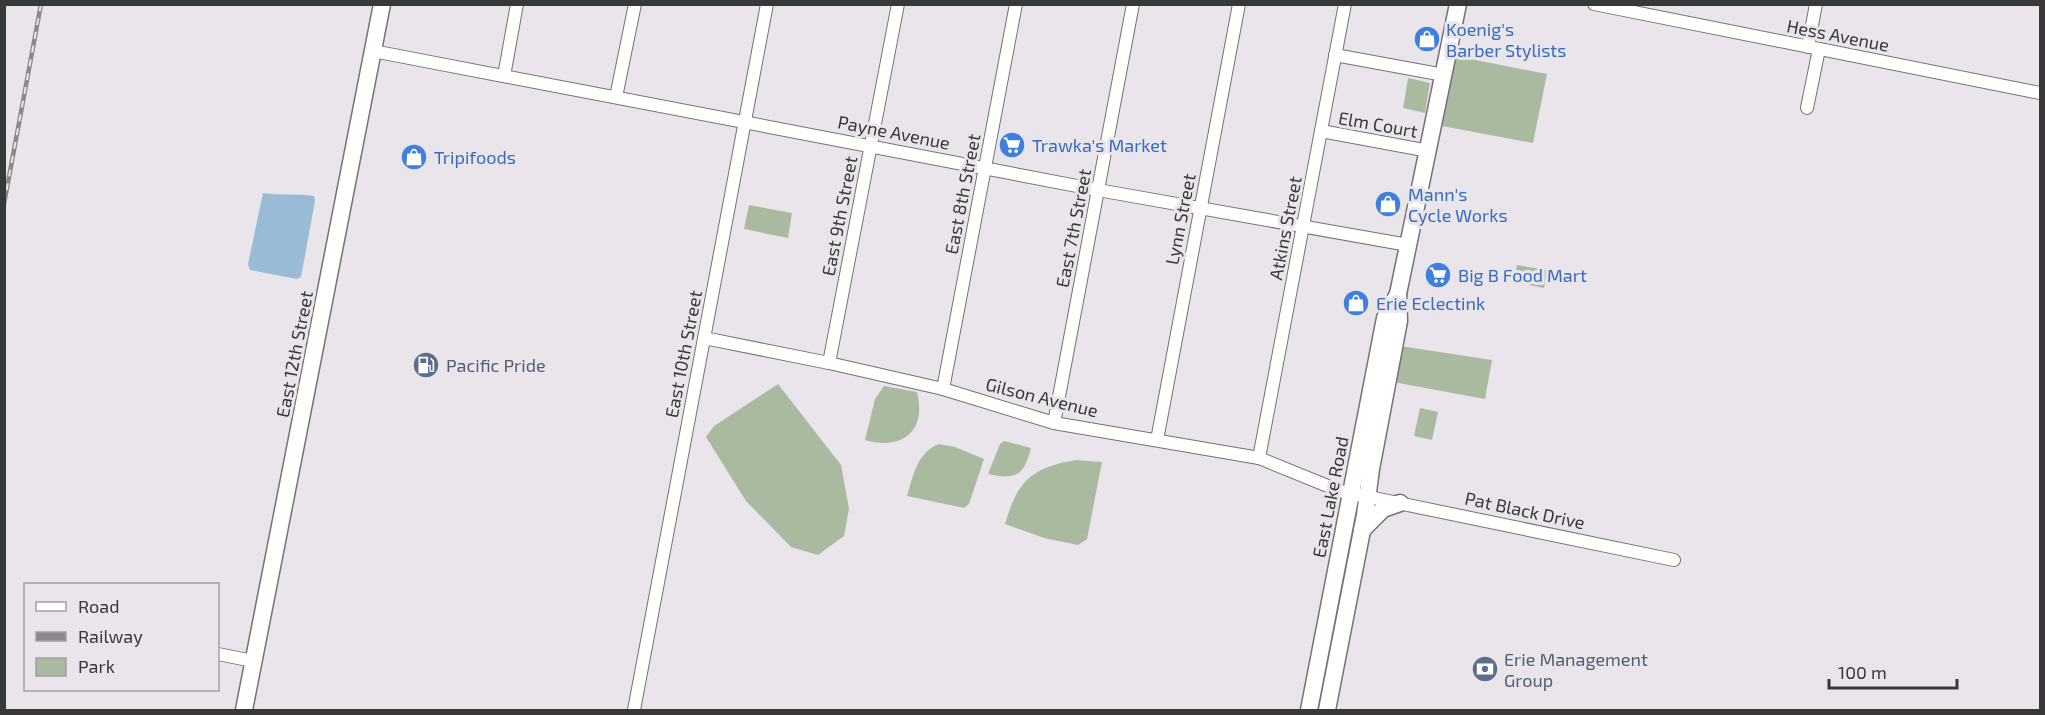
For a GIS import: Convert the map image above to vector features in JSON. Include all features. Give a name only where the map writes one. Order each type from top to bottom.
[{"type":"main road","name":"East 12th Street","points":[[244,711],[382,4]]},
{"type":"main road","name":"East Lake Road","points":[[1327,711],[1400,321],[1398,294],[1458,4]]},
{"type":"main road","name":"East Lake Road","points":[[1309,711],[1385,318],[1398,294]]},
{"type":"main road","points":[[1362,531],[1383,509],[1400,503]]},
{"type":"street","points":[[504,76],[517,4]]},
{"type":"street","points":[[616,97],[635,4]]},
{"type":"street","name":"East 10th Street","points":[[634,711],[767,4]]},
{"type":"street","name":"East 9th Street","points":[[829,363],[898,4]]},
{"type":"street","name":"East 8th Street","points":[[943,389],[1016,4]]},
{"type":"street","name":"East 7th Street","points":[[1054,423],[1133,4]]},
{"type":"street","name":"Lynn Street","points":[[1157,440],[1239,4]]},
{"type":"street","name":"Atkins Street","points":[[1259,458],[1345,4]]},
{"type":"street","name":"Hess Avenue","points":[[1594,4],[2040,93]]},
{"type":"street","points":[[1807,108],[1816,4]]},
{"type":"street","name":"Payne Avenue","points":[[373,51],[1098,190],[1408,245]]},
{"type":"street","points":[[1335,55],[1444,75]]},
{"type":"street","name":"Elm Court","points":[[1321,131],[1429,151]]},
{"type":"street","name":"Gilson Avenue","points":[[704,338],[943,389],[1054,423],[1259,458],[1323,486],[1368,496]]},
{"type":"street","name":"Pat Black Drive","points":[[1368,496],[1674,560]]},
{"type":"street","points":[[219,654],[253,662]]},
{"type":"green space","points":[[1455,56],[1547,74],[1533,143],[1442,126]]},
{"type":"green space","points":[[1408,78],[1430,83],[1425,113],[1403,108]]},
{"type":"green space","points":[[749,205],[792,213],[788,238],[744,229]]},
{"type":"green space","points":[[1517,265],[1547,270],[1544,288],[1514,282]]},
{"type":"green space","points":[[1400,346],[1492,360],[1485,399],[1393,382]]},
{"type":"green space","points":[[778,384],[841,465],[849,509],[844,536],[818,555],[791,547],[746,501],[706,437],[714,426]]},
{"type":"green space","points":[[884,386],[917,392],[919,405],[915,427],[901,440],[879,443],[865,440],[875,399]]},
{"type":"green space","points":[[1420,408],[1438,412],[1432,440],[1414,436]]},
{"type":"green space","points":[[1004,441],[1031,448],[1025,465],[1022,470],[1012,476],[988,474],[1000,444]]},
{"type":"green space","points":[[939,444],[955,447],[984,459],[969,504],[964,508],[907,496],[921,458],[932,447]]},
{"type":"green space","points":[[1076,460],[1102,462],[1087,539],[1078,545],[1044,538],[1005,524],[1015,497],[1028,478],[1048,467]]},
{"type":"water","points":[[263,193],[314,196],[301,277],[297,279],[250,270],[248,264]]},
{"type":"railway","points":[[4,204],[41,4]]},
{"type":"place","name":"Koenig's Barber Stylists","points":[[1427,39]]},
{"type":"place","name":"Trawka's Market","points":[[1012,145]]},
{"type":"place","name":"Tripifoods","points":[[414,157]]},
{"type":"place","name":"Mann's Cycle Works","points":[[1388,204]]},
{"type":"place","name":"Big B Food Mart","points":[[1438,275]]},
{"type":"place","name":"Erie Eclectink","points":[[1356,303]]},
{"type":"place","name":"Pacific Pride","points":[[426,365]]},
{"type":"place","name":"Erie Management Group","points":[[1485,669]]}]
